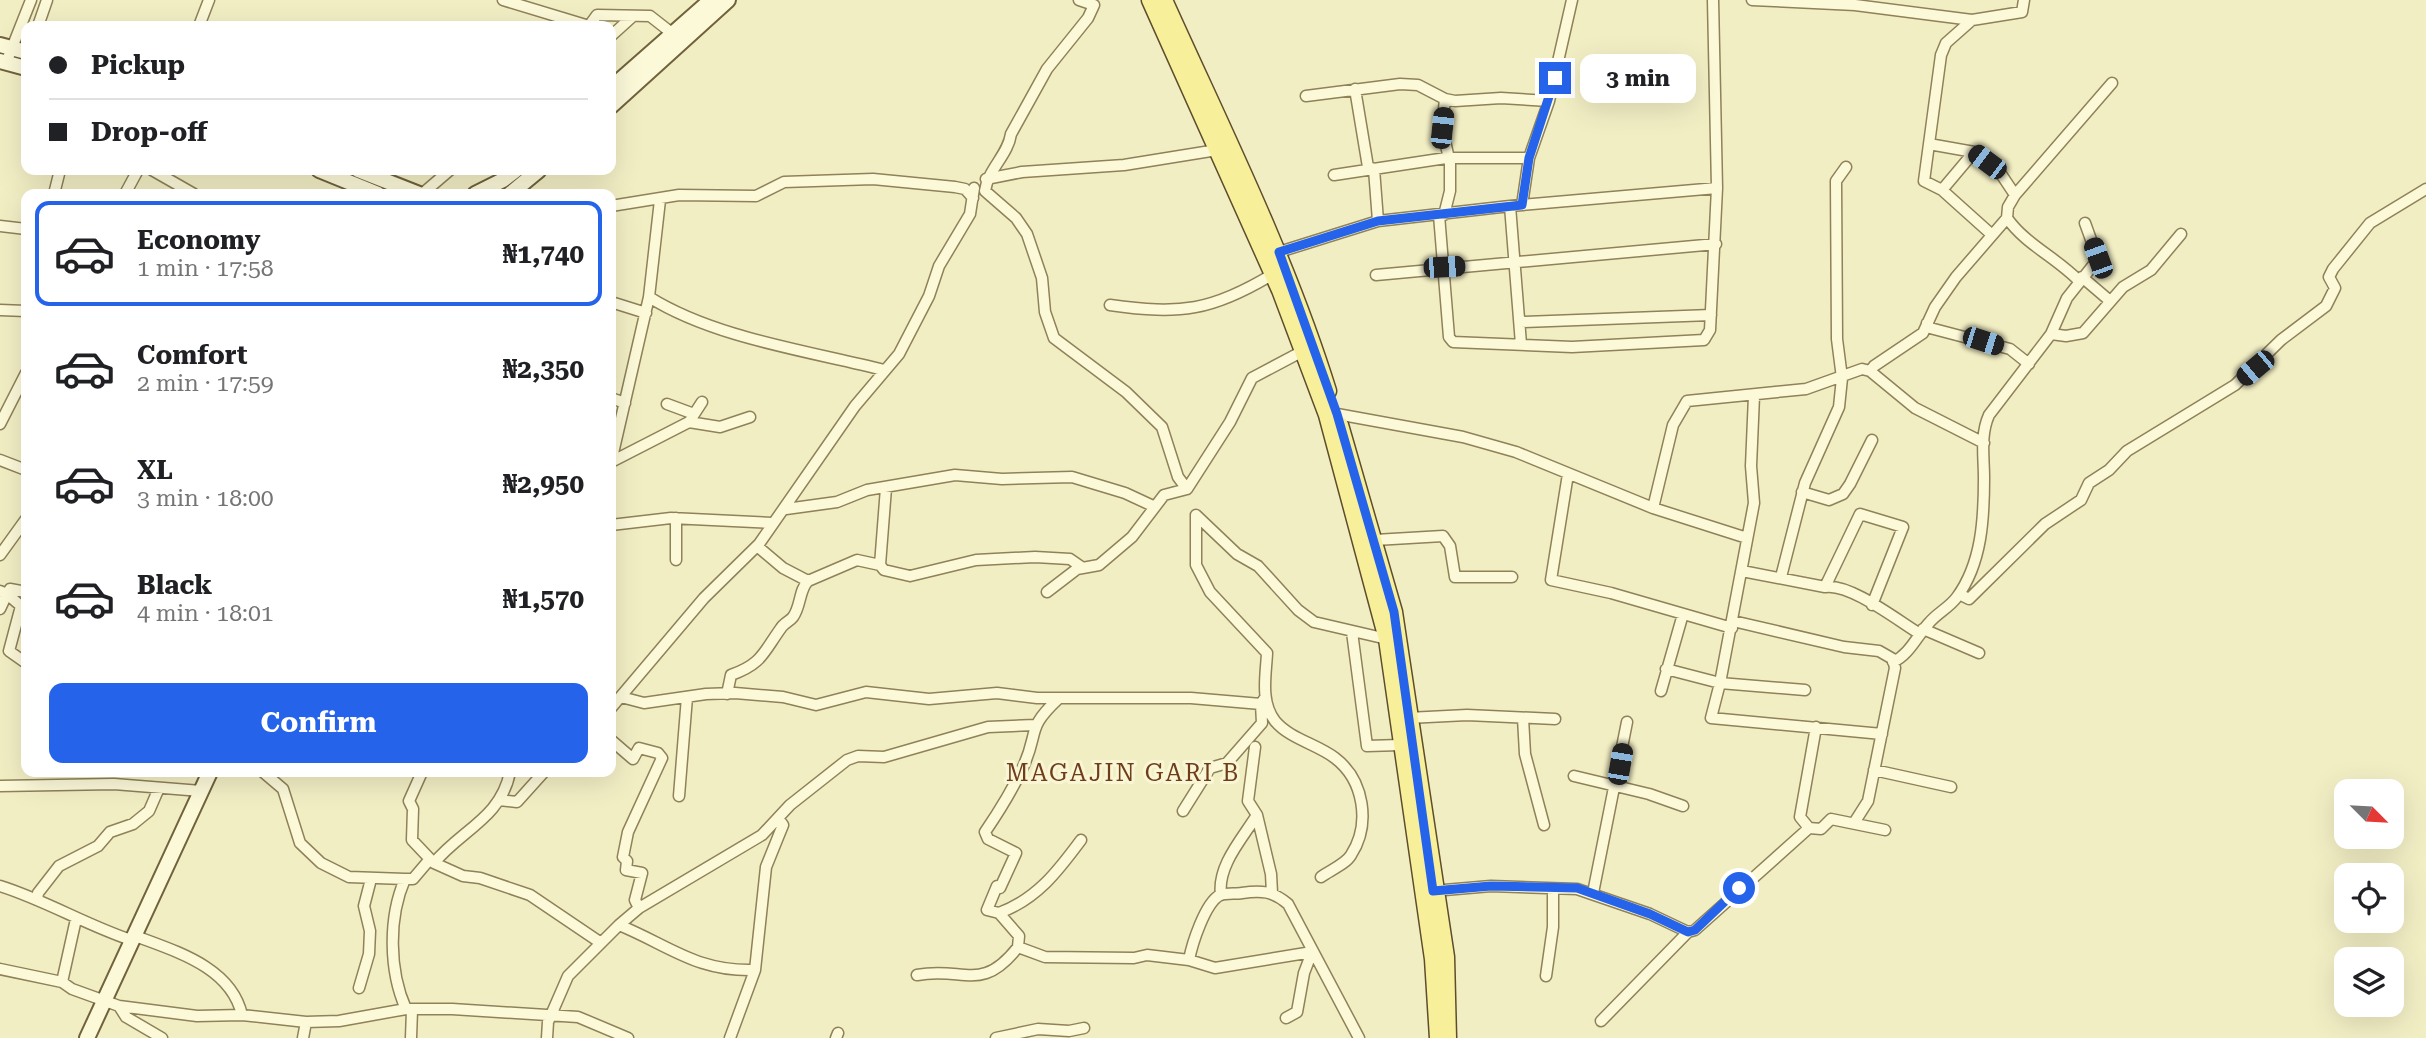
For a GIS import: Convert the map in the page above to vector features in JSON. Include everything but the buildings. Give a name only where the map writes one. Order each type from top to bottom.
[{"type":"main road","points":[[616,84],[711,0]]},
{"type":"main road","points":[[616,101],[728,0]]},
{"type":"main road","points":[[1150,0],[1273,274],[1327,415],[1387,639],[1443,1035]]},
{"type":"main road","points":[[1164,0],[1279,252],[1337,414],[1376,540],[1394,612],[1433,891],[1446,957],[1443,1035]]},
{"type":"main road","points":[[3,62],[21,67]]},
{"type":"main road","points":[[331,175],[366,189]]},
{"type":"main road","points":[[371,175],[408,189]]},
{"type":"main road","points":[[485,189],[510,175]]},
{"type":"main road","points":[[516,189],[533,175]]},
{"type":"main road","points":[[87,1038],[208,777]]},
{"type":"street","points":[[23,21],[31,0]]},
{"type":"street","points":[[40,21],[47,0]]},
{"type":"street","points":[[201,21],[209,0]]},
{"type":"street","points":[[503,0],[563,21]]},
{"type":"street","points":[[616,702],[711,591],[770,531],[772,523],[786,509],[855,406],[911,337],[939,267],[970,214],[971,192],[987,177],[1010,144],[1011,134],[1047,69],[1088,18],[1094,5],[1080,0]]},
{"type":"street","points":[[1522,205],[1529,158],[1549,101],[1572,0]]},
{"type":"street","points":[[1445,99],[1442,128],[1446,158],[1450,163],[1450,191],[1442,215],[1449,337],[1453,342],[1572,348],[1704,340],[1710,330],[1716,244],[1713,0]]},
{"type":"street","points":[[1752,0],[1855,2],[1972,20],[2022,12],[2024,0]]},
{"type":"street","points":[[593,21],[597,15],[650,16],[673,34]]},
{"type":"street","points":[[616,31],[632,17]]},
{"type":"street","points":[[1972,20],[1946,43],[1941,55],[1924,181],[1941,190],[1991,234]]},
{"type":"street","points":[[3,62],[13,48],[21,27]]},
{"type":"street","points":[[2110,301],[2017,232],[2007,218],[2007,207],[2112,83]]},
{"type":"street","points":[[1306,96],[1355,89],[1418,85],[1445,99],[1549,101]]},
{"type":"street","points":[[1355,89],[1368,167],[1374,169]]},
{"type":"street","points":[[1929,144],[1974,152],[1999,171],[2015,195]]},
{"type":"street","points":[[987,177],[1022,172],[1124,166],[1217,150]]},
{"type":"street","points":[[1941,190],[1974,152]]},
{"type":"street","points":[[1334,175],[1446,158],[1529,158]]},
{"type":"street","points":[[1781,577],[1802,492],[1839,407],[1842,378],[1837,339],[1836,181],[1846,167]]},
{"type":"street","points":[[1374,169],[1378,221]]},
{"type":"street","points":[[161,175],[185,189]]},
{"type":"street","points":[[427,189],[444,175]]},
{"type":"street","points":[[987,177],[985,191],[1016,218],[1027,234],[1042,278],[1045,312],[1054,338],[1126,392],[1162,427],[1178,477],[1186,489]]},
{"type":"street","points":[[616,205],[679,195],[756,196],[784,182],[827,180],[903,180],[971,192]]},
{"type":"street","points":[[1279,252],[1378,221],[1510,206],[1717,188]]},
{"type":"street","points":[[1959,594],[1969,599],[2045,524],[2081,500],[2089,483],[2109,470],[2127,451],[2172,421],[2212,401],[2255,368],[2281,340],[2331,300],[2335,288],[2329,277],[2333,269],[2370,223],[2426,189]]},
{"type":"street","points":[[616,441],[649,297],[660,200]]},
{"type":"street","points":[[1510,206],[1521,344]]},
{"type":"street","points":[[1870,371],[1923,333],[1956,277],[2007,218]]},
{"type":"street","points":[[1893,662],[1905,656],[1922,631],[1959,594],[1981,538],[1985,498],[1982,468],[1984,426],[1989,415],[2051,334],[2060,320],[2063,306],[2098,258],[2085,223]]},
{"type":"street","points":[[0,226],[21,228]]},
{"type":"street","points":[[2051,334],[2066,337],[2083,332],[2136,277],[2151,270],[2181,234]]},
{"type":"street","points":[[1376,275],[1716,244]]},
{"type":"street","points":[[1110,304],[1159,312],[1202,308],[1242,293],[1273,274]]},
{"type":"street","points":[[649,297],[680,316],[711,328],[884,370]]},
{"type":"street","points":[[616,304],[646,313]]},
{"type":"street","points":[[0,310],[21,312]]},
{"type":"street","points":[[1521,322],[1711,315]]},
{"type":"street","points":[[1927,323],[1930,328],[2010,349],[2029,364]]},
{"type":"street","points":[[1047,592],[1071,573],[1098,565],[1132,537],[1164,495],[1186,489],[1230,422],[1252,378],[1303,351]]},
{"type":"street","points":[[1653,508],[1673,425],[1687,401],[1806,389],[1862,369],[1870,371],[1914,408],[1984,443]]},
{"type":"street","points":[[0,424],[21,383]]},
{"type":"street","points":[[1754,396],[1751,466],[1754,503],[1732,625],[1711,715],[1713,719],[1882,734]]},
{"type":"street","points":[[616,400],[625,403]]},
{"type":"street","points":[[616,459],[691,418],[702,402]]},
{"type":"street","points":[[667,404],[691,418],[720,427],[750,417]]},
{"type":"street","points":[[1337,414],[1463,436],[1516,452],[1653,508],[1747,538]]},
{"type":"street","points":[[1802,492],[1829,500],[1843,494],[1872,440]]},
{"type":"street","points":[[0,460],[21,468]]},
{"type":"street","points":[[1567,474],[1551,580],[1732,625],[1844,647],[1879,651],[1893,662]]},
{"type":"street","points":[[786,509],[837,502],[867,490],[955,475],[1002,479],[1072,477],[1125,493],[1153,506]]},
{"type":"street","points":[[880,565],[886,488]]},
{"type":"street","points":[[1825,587],[1860,514],[1877,517],[1903,527],[1872,605]]},
{"type":"street","points":[[1183,811],[1210,768],[1227,763],[1262,723],[1267,653],[1210,592],[1196,565],[1196,515],[1237,554],[1258,566],[1298,610],[1314,622],[1387,639]]},
{"type":"street","points":[[616,525],[676,519],[772,523]]},
{"type":"street","points":[[676,519],[676,560]]},
{"type":"street","points":[[0,555],[21,526]]},
{"type":"street","points":[[1376,540],[1443,536],[1450,546],[1455,577],[1512,577]]},
{"type":"street","points":[[757,546],[783,568],[808,581]]},
{"type":"street","points":[[727,694],[731,675],[742,674],[772,645],[781,628],[794,617],[808,581],[857,560],[910,576],[976,560],[1070,559],[1083,568]]},
{"type":"street","points":[[1742,571],[1825,587],[1834,586],[1922,631],[1979,653]]},
{"type":"street","points":[[0,610],[3,593],[9,589],[21,591]]},
{"type":"street","points":[[3,593],[21,606],[9,651],[21,659]]},
{"type":"street","points":[[1661,691],[1683,614]]},
{"type":"street","points":[[1352,632],[1367,746],[1400,745]]},
{"type":"street","points":[[1854,823],[1868,801],[1893,662]]},
{"type":"street","points":[[1666,669],[1720,682],[1805,690]]},
{"type":"street","points":[[621,697],[644,703],[727,694],[783,697],[816,705],[866,692],[929,699],[998,693],[1058,699],[1191,698],[1263,701]]},
{"type":"street","points":[[679,796],[687,697]]},
{"type":"street","points":[[1058,699],[1034,725],[1026,761],[1008,799],[985,832],[988,839],[1016,853],[1009,873],[1000,888],[997,886],[987,911],[999,913],[1039,891],[1081,840]]},
{"type":"street","points":[[1263,701],[1276,721],[1310,746],[1336,758],[1361,792],[1362,823],[1351,856],[1321,877]]},
{"type":"street","points":[[1408,718],[1467,715],[1555,719]]},
{"type":"street","points":[[1523,718],[1525,754],[1544,825]]},
{"type":"street","points":[[1593,892],[1628,722]]},
{"type":"street","points":[[547,1038],[552,1014],[568,976],[619,925],[639,908],[762,835],[834,769],[858,756],[884,757],[988,727],[1034,725]]},
{"type":"street","points":[[1816,727],[1801,822],[1809,828],[1821,829],[1831,819],[1885,830]]},
{"type":"street","points":[[616,744],[633,759],[639,748],[658,753],[662,758],[628,832],[623,857],[627,861],[626,870],[642,873],[635,900],[639,908]]},
{"type":"street","points":[[1255,747],[1248,801],[1257,815],[1272,893]]},
{"type":"street","points":[[1874,770],[1951,787]]},
{"type":"street","points":[[1574,776],[1683,806]]},
{"type":"street","points":[[92,785],[93,777]]},
{"type":"street","points":[[269,777],[283,789],[298,837],[307,852],[337,872],[349,877],[371,879],[390,876],[413,878],[477,827],[499,800],[508,777]]},
{"type":"street","points":[[420,777],[409,801],[413,809],[412,840],[432,861],[463,876],[480,878],[530,895],[601,943]]},
{"type":"street","points":[[499,800],[517,802],[540,777]]},
{"type":"street","points":[[0,786],[92,785],[201,791]]},
{"type":"street","points":[[37,900],[38,893],[59,866],[97,846],[110,832],[133,824],[149,811],[159,788]]},
{"type":"street","points":[[1221,895],[1219,882],[1223,869],[1257,815]]},
{"type":"street","points":[[730,1038],[755,970],[766,867],[783,825],[778,818]]},
{"type":"street","points":[[1601,1021],[1688,932],[1695,930],[1809,828]]},
{"type":"street","points":[[359,988],[369,954],[370,931],[365,906],[371,879]]},
{"type":"street","points":[[405,879],[398,906],[393,950],[396,984],[409,1010],[411,1038]]},
{"type":"street","points":[[0,886],[76,919],[186,956],[217,975],[238,1000],[242,1015]]},
{"type":"street","points":[[1433,891],[1491,886],[1577,888],[1593,892],[1688,932]]},
{"type":"street","points":[[1546,976],[1553,927],[1553,889]]},
{"type":"street","points":[[1189,960],[1197,933],[1212,903],[1221,895],[1258,890],[1272,893],[1287,904],[1359,1038]]},
{"type":"street","points":[[917,975],[987,975],[999,967],[1018,947],[1019,936],[999,913]]},
{"type":"street","points":[[62,982],[76,919]]},
{"type":"street","points":[[619,925],[696,964],[727,971],[755,970]]},
{"type":"street","points":[[1018,947],[1045,957],[1134,958],[1147,955],[1189,960],[1215,968],[1257,958],[1296,957],[1312,952]]},
{"type":"street","points":[[1286,1018],[1297,1012],[1304,973],[1312,952]]},
{"type":"street","points":[[0,969],[62,982],[72,989],[119,1006],[197,1016],[242,1015],[306,1022],[366,1018],[409,1010],[552,1014],[578,1017],[628,1038]]},
{"type":"street","points":[[119,1006],[126,1017],[162,1038]]},
{"type":"street","points":[[303,1038],[306,1022]]},
{"type":"street","points":[[996,1038],[1038,1029],[1055,1034],[1084,1028]]},
{"type":"district","name":"MAGAJIN GARI B","points":[[1123,773]]},
{"type":"route","points":[[1555,78],[1529,158],[1522,205],[1378,221],[1316,238],[1279,252],[1337,414],[1376,540],[1394,612],[1433,891],[1491,886],[1577,888],[1650,914],[1688,932],[1695,930],[1739,888]]}]
